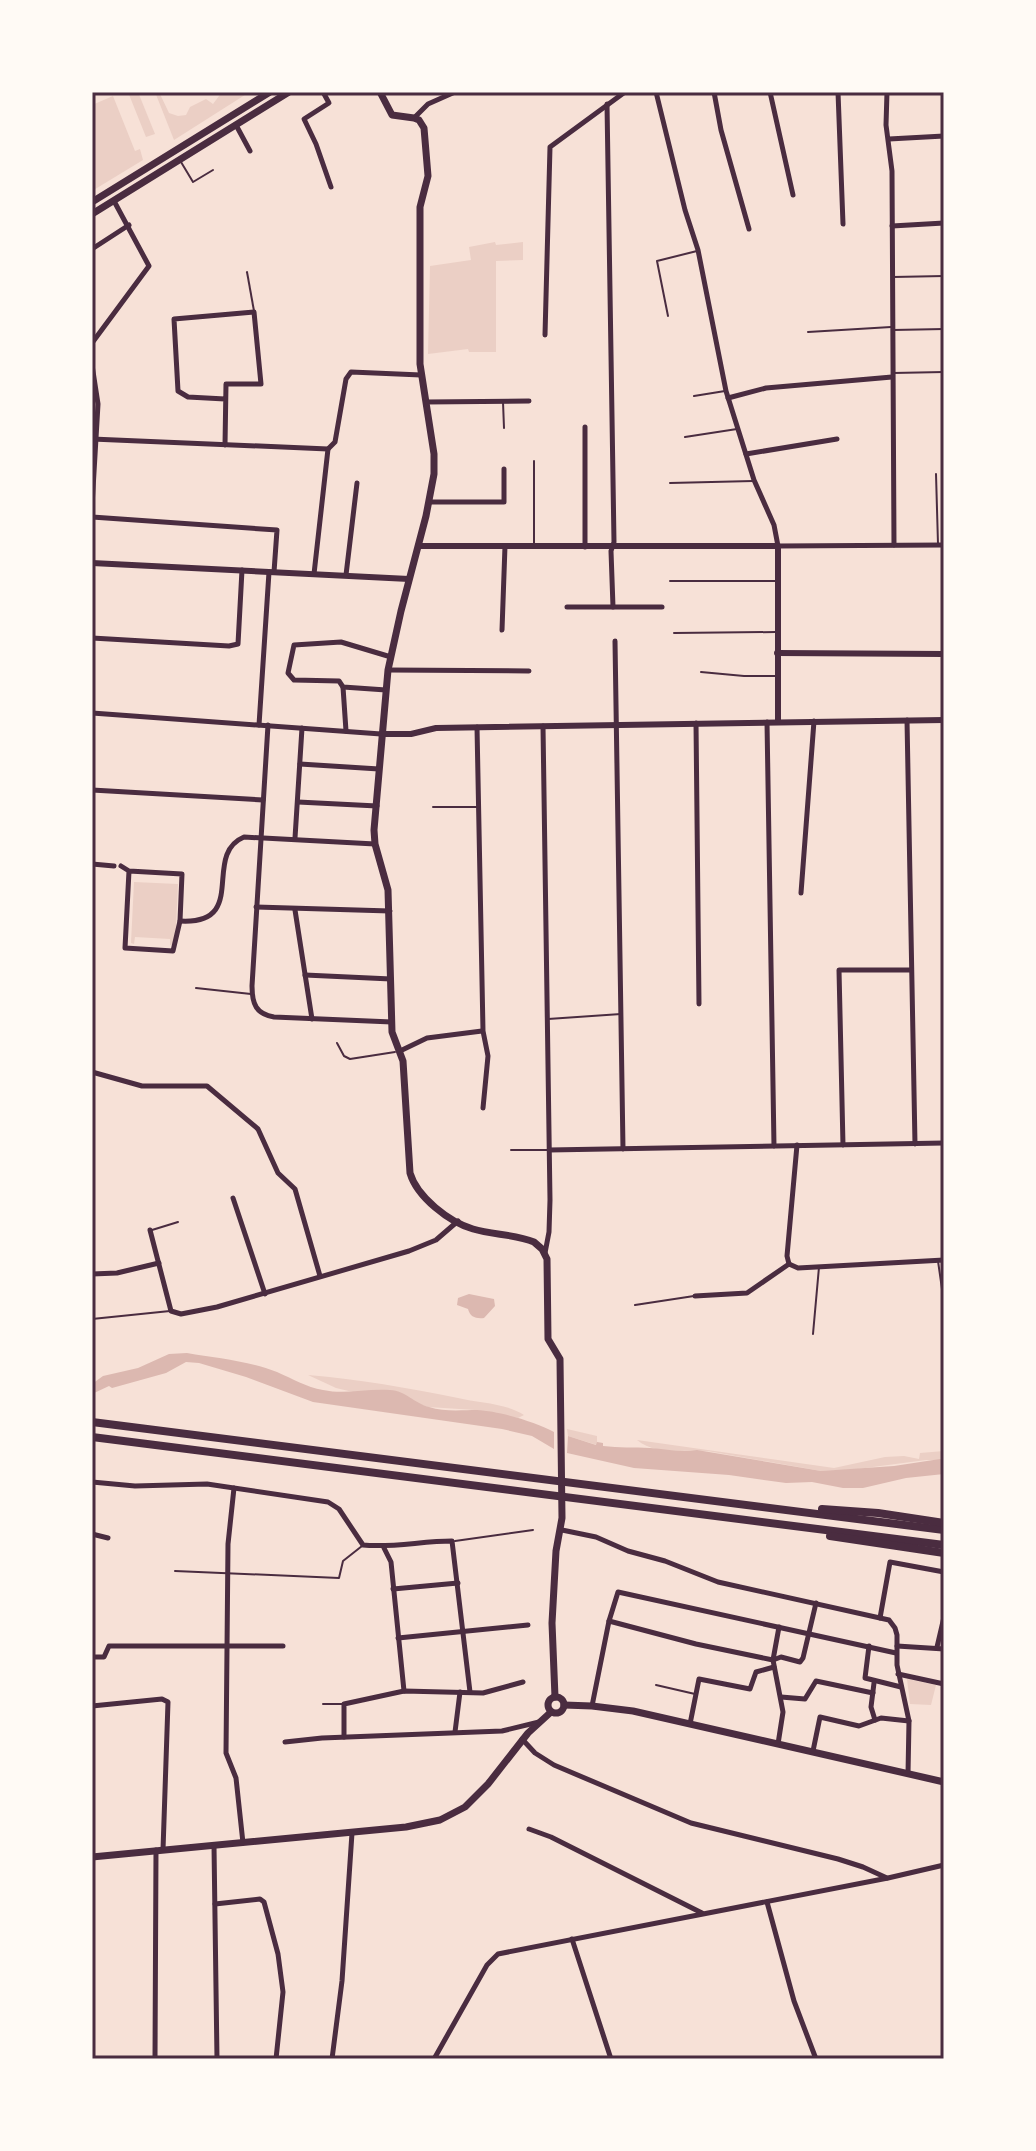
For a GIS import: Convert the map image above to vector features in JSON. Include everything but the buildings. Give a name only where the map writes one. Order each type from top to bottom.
[{"type":"highway","points":[[94,1422],[944,1530]]},
{"type":"highway","points":[[92,1437],[944,1545]]},
{"type":"highway","points":[[792,1510],[840,1509],[944,1523]]},
{"type":"highway","points":[[795,1527],[944,1553]]},
{"type":"main road","points":[[92,202],[270,92]]},
{"type":"main road","points":[[92,214],[289,92]]},
{"type":"main road","points":[[380,92],[392,115],[419,120],[424,128],[428,169],[420,207],[421,375],[434,454],[429,502],[388,670],[374,830],[390,911],[393,1037],[404,1068],[410,1173],[421,1196],[477,1230],[528,1240],[539,1245],[545,1253],[548,1267],[548,1339],[560,1359],[562,1530],[556,1551],[552,1623],[555,1697]]},
{"type":"main road","points":[[555,1697],[560,1698],[564,1705]]},
{"type":"main road","points":[[551,1712],[548,1703],[555,1697]]},
{"type":"main road","points":[[564,1705],[592,1706],[690,1724],[944,1782]]},
{"type":"main road","points":[[92,1857],[352,1833],[440,1820],[454,1814],[488,1784],[522,1739],[551,1712],[559,1713],[564,1705]]},
{"type":"street","points":[[323,92],[329,103],[304,119],[331,187]]},
{"type":"street","points":[[414,118],[428,104],[455,92]]},
{"type":"street","points":[[545,335],[550,147],[625,92]]},
{"type":"street","points":[[656,92],[681,197],[698,250],[727,394],[754,480],[774,525],[778,546],[778,722]]},
{"type":"street","points":[[714,92],[721,130],[749,229]]},
{"type":"street","points":[[770,92],[793,195]]},
{"type":"street","points":[[838,92],[843,224]]},
{"type":"street","points":[[887,92],[892,226],[894,545]]},
{"type":"street","points":[[607,104],[613,607]]},
{"type":"street","points":[[236,125],[250,151]]},
{"type":"street","points":[[889,139],[944,136]]},
{"type":"street","points":[[92,343],[149,266],[114,201]]},
{"type":"street","points":[[892,226],[944,223]]},
{"type":"street","points":[[92,249],[129,225]]},
{"type":"street","points":[[225,399],[188,397],[178,391],[174,319],[254,312],[261,384],[228,383],[225,445]]},
{"type":"street","points":[[92,365],[98,397],[92,506]]},
{"type":"street","points":[[314,574],[328,449],[335,442],[346,379],[351,372],[421,375]]},
{"type":"street","points":[[727,394],[892,375]]},
{"type":"street","points":[[426,402],[529,401]]},
{"type":"street","points":[[585,427],[585,547]]},
{"type":"street","points":[[94,439],[328,449]]},
{"type":"street","points":[[746,454],[837,439]]},
{"type":"street","points":[[429,502],[504,502],[504,469]]},
{"type":"street","points":[[346,575],[357,483]]},
{"type":"street","points":[[92,517],[277,530],[259,725]]},
{"type":"street","points":[[419,546],[941,545]]},
{"type":"street","points":[[502,630],[505,546]]},
{"type":"street","points":[[92,563],[409,579]]},
{"type":"street","points":[[92,638],[238,644],[242,570]]},
{"type":"street","points":[[567,607],[662,607]]},
{"type":"street","points":[[615,641],[623,1149]]},
{"type":"street","points":[[346,731],[343,687],[339,681],[290,678],[288,673],[294,645],[341,642],[391,657]]},
{"type":"street","points":[[777,653],[944,654]]},
{"type":"street","points":[[388,670],[529,671]]},
{"type":"street","points":[[343,687],[386,690]]},
{"type":"street","points":[[92,713],[381,734],[477,727],[944,720]]},
{"type":"street","points":[[907,720],[915,1144]]},
{"type":"street","points":[[801,893],[814,721]]},
{"type":"street","points":[[767,722],[774,1146]]},
{"type":"street","points":[[696,723],[699,1004]]},
{"type":"street","points":[[268,725],[252,995],[256,1009],[260,1014],[312,1019],[392,1022]]},
{"type":"street","points":[[543,726],[549,1150],[549,1232],[545,1253]]},
{"type":"street","points":[[477,727],[483,1031],[488,1056],[483,1108]]},
{"type":"street","points":[[295,838],[302,728]]},
{"type":"street","points":[[300,764],[379,769]]},
{"type":"street","points":[[92,790],[263,800]]},
{"type":"street","points":[[298,802],[377,806]]},
{"type":"street","points":[[180,921],[196,922],[211,915],[219,900],[231,845],[244,837],[375,844]]},
{"type":"street","points":[[92,864],[118,866],[129,871],[182,874],[180,921],[173,951],[125,948],[129,871]]},
{"type":"street","points":[[256,907],[390,911]]},
{"type":"street","points":[[295,910],[312,1019]]},
{"type":"street","points":[[843,1145],[839,970],[911,970]]},
{"type":"street","points":[[305,975],[392,979]]},
{"type":"street","points":[[399,1051],[427,1038],[483,1031]]},
{"type":"street","points":[[92,1072],[142,1086],[207,1086],[258,1129],[278,1173],[295,1189],[320,1276]]},
{"type":"street","points":[[549,1150],[944,1143]]},
{"type":"street","points":[[789,1264],[787,1256],[797,1145]]},
{"type":"street","points":[[233,1198],[265,1294]]},
{"type":"street","points":[[150,1230],[171,1311],[181,1314],[265,1294],[429,1244],[458,1221]]},
{"type":"street","points":[[789,1264],[798,1268],[941,1261]]},
{"type":"street","points":[[92,1274],[117,1273],[159,1263]]},
{"type":"street","points":[[695,1296],[747,1293],[789,1264]]},
{"type":"street","points":[[92,1482],[135,1486],[195,1483],[332,1503],[363,1545],[384,1548],[412,1542],[452,1541],[470,1692]]},
{"type":"street","points":[[234,1488],[229,1522],[226,1753],[236,1778],[243,1843]]},
{"type":"street","points":[[562,1530],[596,1537],[718,1582],[892,1623],[898,1674],[909,1721],[908,1774]]},
{"type":"street","points":[[92,1534],[108,1538]]},
{"type":"street","points":[[384,1548],[391,1562],[404,1691]]},
{"type":"street","points":[[880,1618],[890,1562],[944,1572]]},
{"type":"street","points":[[393,1589],[458,1583]]},
{"type":"street","points":[[592,1706],[609,1621],[620,1592],[869,1646],[897,1649],[940,1648],[944,1617]]},
{"type":"street","points":[[690,1724],[699,1679],[750,1689],[756,1672],[774,1664],[781,1657],[800,1662],[816,1603]]},
{"type":"street","points":[[609,1621],[774,1664]]},
{"type":"street","points":[[397,1638],[528,1625]]},
{"type":"street","points":[[778,1744],[783,1712],[774,1664],[779,1627]]},
{"type":"street","points":[[92,1657],[104,1657],[109,1646],[283,1646]]},
{"type":"street","points":[[869,1646],[863,1676],[874,1683],[901,1687]]},
{"type":"street","points":[[898,1674],[944,1684]]},
{"type":"street","points":[[781,1697],[805,1699],[816,1681],[873,1693]]},
{"type":"street","points":[[344,1737],[344,1704],[404,1691],[498,1690],[523,1682]]},
{"type":"street","points":[[874,1683],[871,1711],[875,1720]]},
{"type":"street","points":[[455,1732],[460,1692]]},
{"type":"street","points":[[92,1706],[162,1699],[168,1702],[160,1850],[155,2059]]},
{"type":"street","points":[[813,1751],[820,1717],[859,1726],[881,1718],[909,1721]]},
{"type":"street","points":[[285,1742],[502,1731],[540,1722]]},
{"type":"street","points":[[522,1739],[535,1753],[554,1765],[675,1817],[838,1859],[888,1878]]},
{"type":"street","points":[[529,1829],[551,1837],[702,1913]]},
{"type":"street","points":[[332,2059],[342,1981],[352,1833]]},
{"type":"street","points":[[214,1846],[217,2059]]},
{"type":"street","points":[[434,2059],[492,1958],[506,1951],[944,1865]]},
{"type":"street","points":[[215,1904],[260,1899],[264,1902],[278,1954],[283,1992],[276,2059]]},
{"type":"street","points":[[767,1902],[794,2001],[816,2059]]},
{"type":"street","points":[[572,1939],[611,2059]]},
{"type":"lane","points":[[180,160],[193,182],[213,170]]},
{"type":"lane","points":[[668,316],[657,261],[698,250]]},
{"type":"lane","points":[[247,272],[254,312]]},
{"type":"lane","points":[[892,277],[944,276]]},
{"type":"lane","points":[[808,332],[944,329]]},
{"type":"lane","points":[[892,375],[944,372]]},
{"type":"lane","points":[[694,396],[727,394]]},
{"type":"lane","points":[[503,402],[504,428]]},
{"type":"lane","points":[[685,437],[738,429]]},
{"type":"lane","points":[[534,461],[534,547]]},
{"type":"lane","points":[[936,474],[941,545]]},
{"type":"lane","points":[[670,483],[754,480]]},
{"type":"lane","points":[[670,581],[777,581]]},
{"type":"lane","points":[[674,633],[777,632]]},
{"type":"lane","points":[[701,672],[777,676]]},
{"type":"lane","points":[[433,807],[479,807]]},
{"type":"lane","points":[[196,988],[252,995]]},
{"type":"lane","points":[[548,1019],[622,1014]]},
{"type":"lane","points":[[337,1043],[344,1056],[350,1059],[399,1051]]},
{"type":"lane","points":[[511,1150],[549,1150]]},
{"type":"lane","points":[[150,1230],[178,1222]]},
{"type":"lane","points":[[941,1261],[944,1303]]},
{"type":"lane","points":[[813,1334],[819,1267]]},
{"type":"lane","points":[[635,1305],[695,1296]]},
{"type":"lane","points":[[92,1319],[171,1311]]},
{"type":"lane","points":[[452,1541],[533,1530]]},
{"type":"lane","points":[[175,1571],[339,1578],[343,1561],[363,1545]]},
{"type":"lane","points":[[656,1685],[696,1694]]},
{"type":"lane","points":[[323,1704],[344,1704]]},
{"type":"shaded area","points":[[128,92],[138,92],[155,134],[146,137]]},
{"type":"shaded area","points":[[155,92],[159,92],[169,113],[178,116],[186,115],[190,107],[206,99],[213,104],[222,92],[248,93],[174,140]]},
{"type":"shaded area","points":[[113,96],[135,151],[140,149],[143,160],[92,191],[92,105]]},
{"type":"shaded area","points":[[495,242],[496,245],[523,242],[523,260],[496,261],[496,352],[469,352],[468,349],[428,354],[430,266],[471,260],[469,247]]},
{"type":"shaded area","points":[[134,882],[178,884],[175,946],[170,945],[170,939],[135,937],[134,944],[131,943]]},
{"type":"shaded area","points":[[469,1294],[494,1299],[495,1306],[484,1318],[474,1317],[468,1309],[457,1305],[458,1298]]},
{"type":"shaded area","points":[[187,1353],[255,1365],[323,1390],[390,1390],[435,1409],[477,1410],[506,1415],[554,1432],[554,1449],[532,1436],[502,1429],[313,1402],[199,1363],[186,1362],[166,1373],[112,1388],[109,1386],[92,1394],[92,1384],[103,1376],[138,1368],[169,1354]]},
{"type":"shaded area","points":[[308,1375],[383,1384],[492,1404],[524,1415],[518,1418],[475,1410],[428,1407],[376,1390],[357,1393],[336,1388]]},
{"type":"shaded area","points":[[567,1429],[597,1436],[597,1445],[568,1436]]},
{"type":"shaded area","points":[[568,1436],[596,1445],[597,1442],[603,1443],[603,1446],[697,1450],[821,1471],[940,1459],[944,1460],[944,1474],[906,1478],[863,1488],[843,1488],[812,1482],[786,1483],[634,1468],[567,1453]]},
{"type":"shaded area","points":[[637,1440],[834,1468],[885,1457],[919,1459],[920,1453],[944,1451],[944,1460],[821,1471],[713,1452],[664,1450]]},
{"type":"shaded area","points":[[907,1679],[936,1685],[931,1705],[910,1704]]}]
